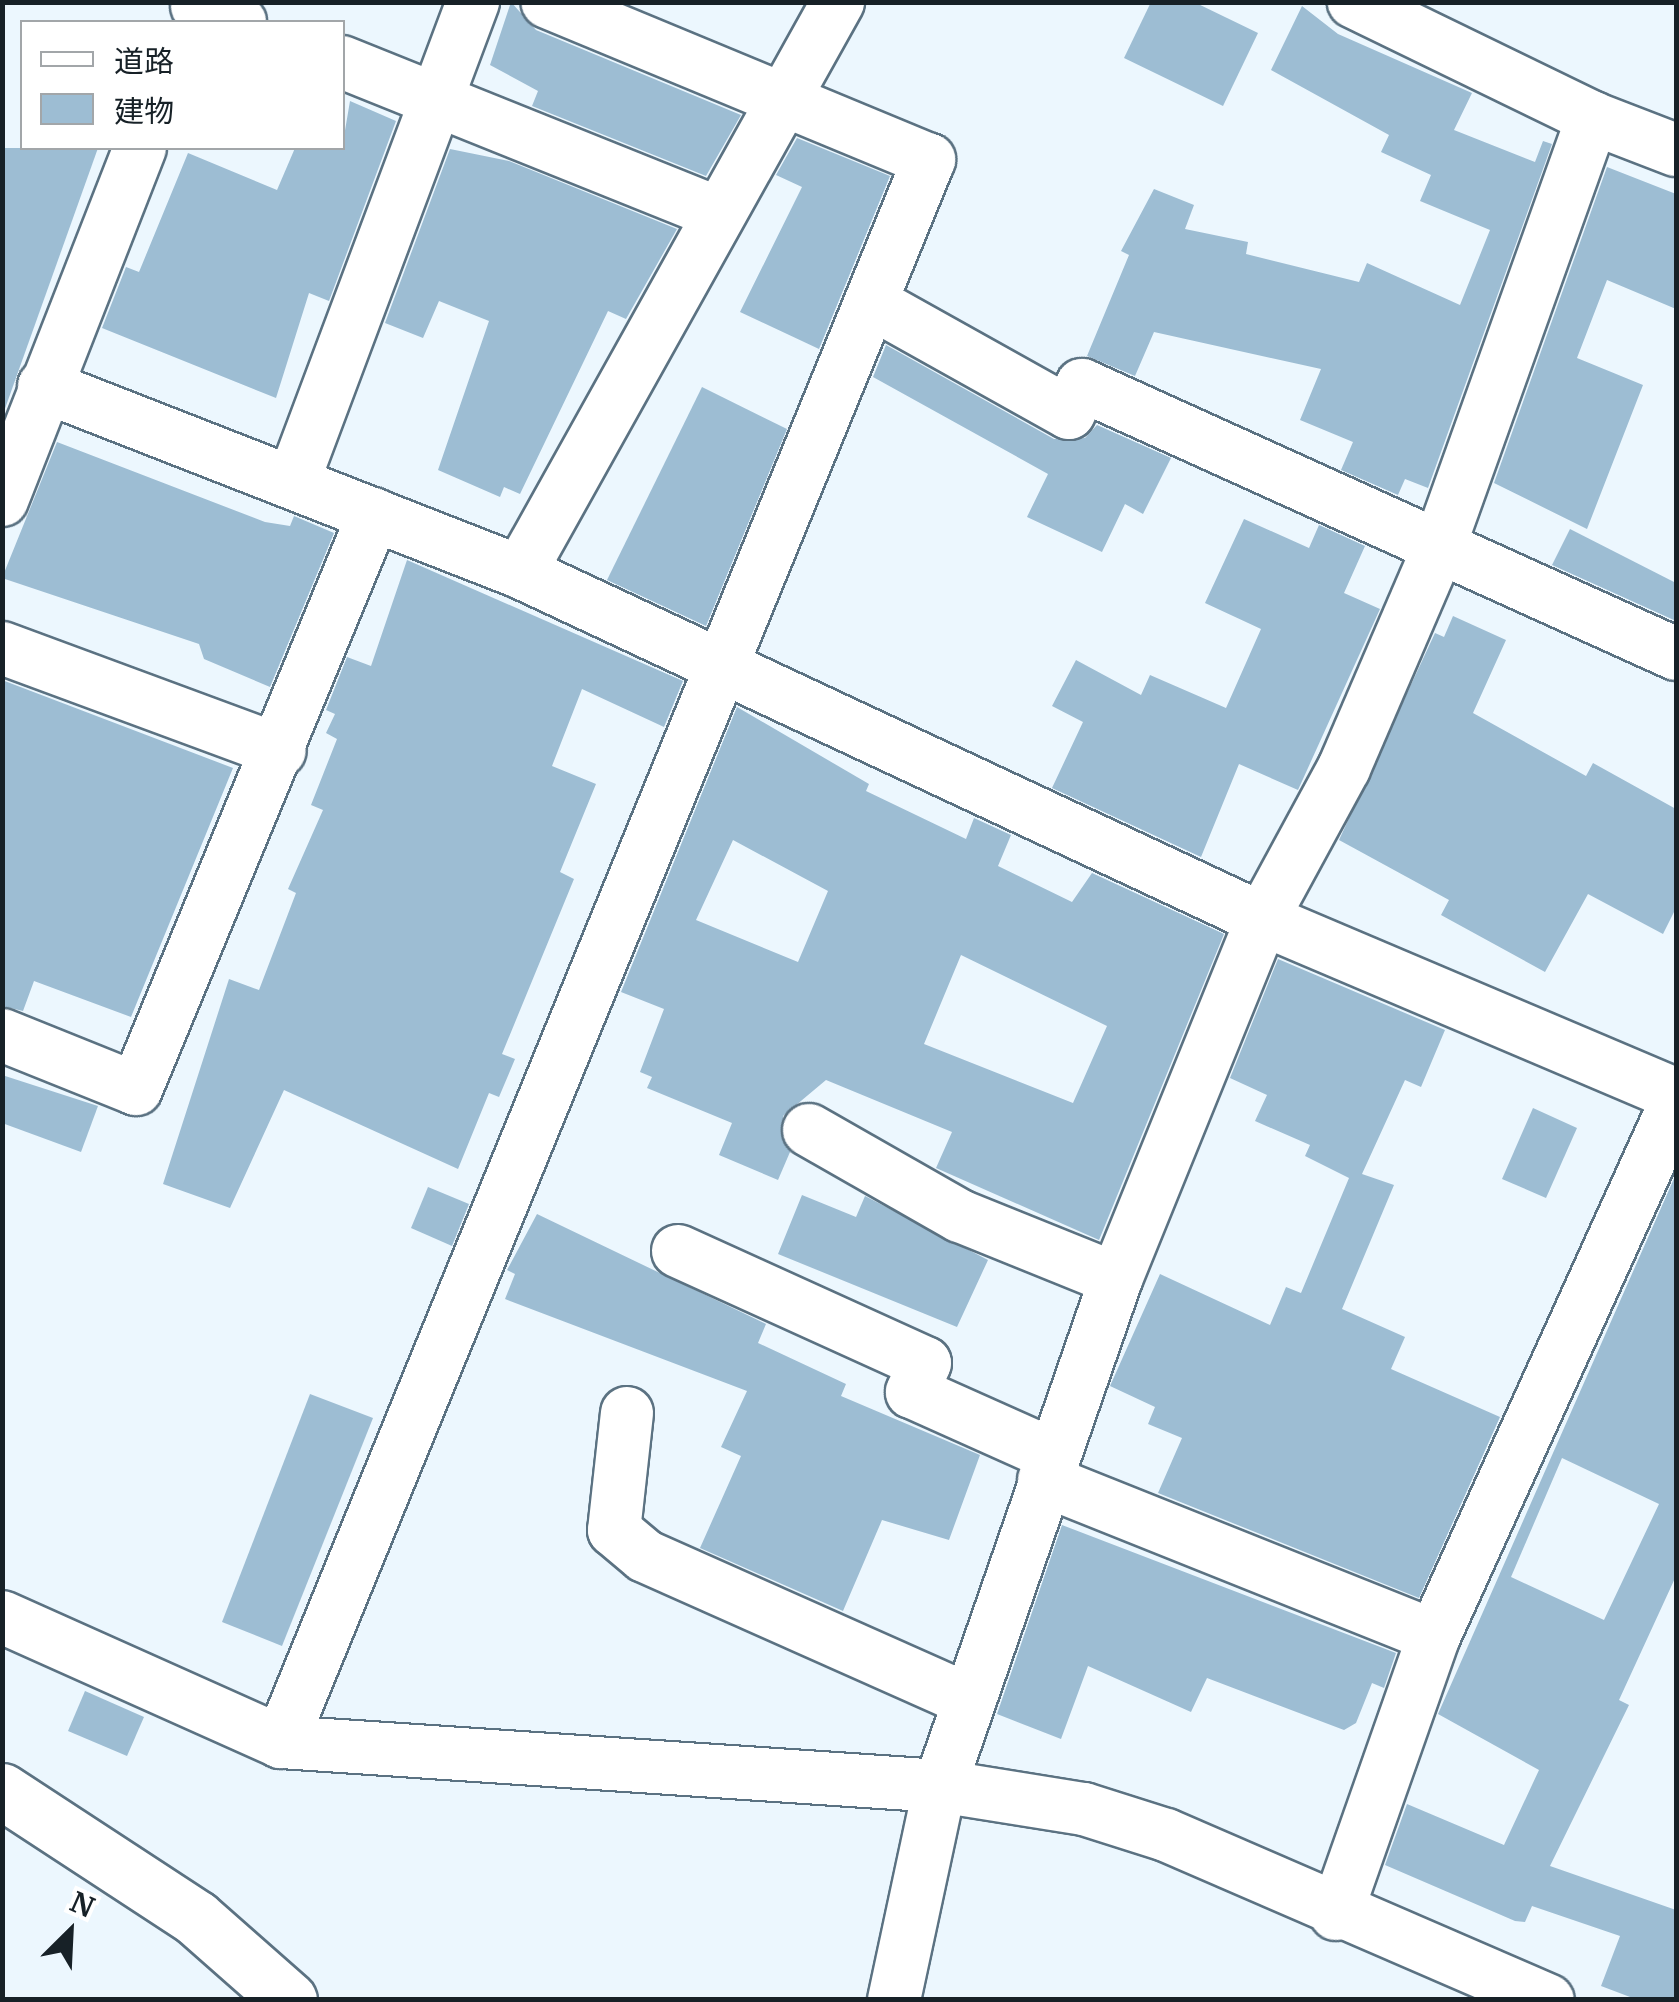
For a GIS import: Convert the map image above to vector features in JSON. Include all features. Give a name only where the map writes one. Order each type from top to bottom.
[{"type":"street","points":[[293,482],[474,2]]},
{"type":"street","points":[[282,1742],[874,304],[929,160],[786,95],[547,2]]},
{"type":"street","points":[[520,572],[714,212],[838,2]]},
{"type":"street","points":[[1354,2],[1594,118],[1676,150]]},
{"type":"street","points":[[345,63],[714,212]]},
{"type":"street","points":[[894,2000],[940,1786],[1116,1280],[1262,919],[1344,768],[1439,546],[1594,118]]},
{"type":"street","points":[[2,500],[139,150]]},
{"type":"street","points":[[874,304],[1069,414],[1082,385],[1676,654]]},
{"type":"street","points":[[44,386],[520,572],[726,665],[1262,919],[1676,1099],[1434,1636],[1336,1914]]},
{"type":"street","points":[[2,1035],[136,1089],[280,752],[374,514]]},
{"type":"street","points":[[2,648],[280,752]]},
{"type":"street","points":[[809,1130],[960,1216],[1116,1280]]},
{"type":"street","points":[[678,1251],[925,1363],[912,1392],[1049,1468],[1434,1636]]},
{"type":"street","points":[[627,1413],[614,1530],[644,1556],[969,1700]]},
{"type":"street","points":[[2,1617],[282,1742],[940,1786],[1084,1809],[1166,1835],[1336,1914],[1548,2000]]},
{"type":"street","points":[[2,1792],[196,1918],[289,2000]]},
{"type":"building","points":[[511,2],[536,30],[741,115],[706,176],[532,106],[538,91],[490,65]]},
{"type":"building","points":[[1151,2],[1194,2],[1258,33],[1223,106],[1124,58]]},
{"type":"building","points":[[1302,6],[1338,34],[1472,93],[1454,130],[1535,162],[1543,141],[1552,144],[1428,488],[1405,479],[1398,495],[1341,470],[1353,442],[1300,420],[1321,369],[1154,332],[1135,376],[1087,356],[1129,255],[1121,251],[1154,189],[1194,205],[1185,229],[1248,242],[1246,254],[1359,282],[1367,263],[1460,305],[1490,230],[1420,201],[1431,175],[1381,152],[1389,135],[1271,70]]},
{"type":"building","points":[[350,101],[396,121],[329,301],[309,293],[276,398],[102,328],[126,267],[139,272],[188,153],[277,190],[294,150],[345,150]]},
{"type":"building","points":[[797,138],[890,176],[819,349],[740,312],[802,187],[776,175]]},
{"type":"building","points":[[2,148],[97,150],[2,417]]},
{"type":"building","points":[[450,149],[509,161],[677,229],[626,319],[608,311],[520,494],[504,487],[500,497],[438,470],[489,321],[439,301],[423,338],[385,323]]},
{"type":"building","points":[[1607,167],[1676,194],[1676,309],[1607,280],[1577,358],[1643,385],[1587,529],[1494,483]]},
{"type":"building","points":[[886,345],[1054,439],[1085,438],[1097,425],[1171,458],[1143,514],[1125,504],[1102,552],[1027,517],[1048,474],[873,377]]},
{"type":"building","points":[[702,387],[787,429],[706,626],[607,580]]},
{"type":"building","points":[[57,442],[265,522],[290,526],[294,516],[334,533],[270,687],[204,659],[199,644],[2,578]]},
{"type":"building","points":[[1244,519],[1309,548],[1319,525],[1365,546],[1344,593],[1380,609],[1298,790],[1239,764],[1201,857],[1052,788],[1083,722],[1052,706],[1076,660],[1141,695],[1150,675],[1226,708],[1261,629],[1205,603]]},
{"type":"building","points":[[1570,529],[1676,583],[1676,621],[1552,565]]},
{"type":"building","points":[[407,560],[683,681],[664,727],[582,689],[552,766],[596,784],[560,872],[574,879],[502,1054],[515,1059],[499,1097],[489,1093],[458,1169],[284,1090],[230,1208],[163,1184],[229,979],[259,990],[296,893],[288,889],[323,810],[311,805],[337,739],[326,733],[335,714],[326,710],[347,657],[371,666]]},
{"type":"building","points":[[1453,616],[1506,640],[1473,713],[1586,776],[1593,763],[1676,809],[1676,908],[1663,934],[1588,894],[1545,972],[1441,915],[1449,900],[1339,840],[1435,633],[1444,637]]},
{"type":"building","points":[[2,680],[233,768],[131,1017],[34,981],[23,1011],[2,1006]]},
{"type":"building","points":[[737,707],[869,784],[866,791],[966,839],[974,818],[1011,835],[998,866],[1072,902],[1092,873],[1224,934],[1099,1240],[936,1168],[952,1132],[826,1080],[783,1116],[790,1152],[778,1180],[719,1155],[732,1123],[647,1088],[652,1077],[640,1072],[664,1009],[621,992]],"holes":[[[733,840],[828,891],[798,962],[696,920]],[[961,955],[1107,1026],[1073,1103],[924,1044]]]},
{"type":"building","points":[[1278,959],[1445,1030],[1421,1087],[1405,1080],[1362,1174],[1394,1185],[1342,1309],[1405,1337],[1391,1369],[1500,1417],[1419,1598],[1158,1493],[1182,1438],[1148,1424],[1155,1407],[1110,1386],[1160,1274],[1270,1325],[1286,1287],[1301,1293],[1349,1178],[1305,1156],[1310,1145],[1255,1121],[1267,1095],[1230,1078]]},
{"type":"building","points":[[2,1075],[98,1106],[81,1152],[2,1123]]},
{"type":"building","points":[[1533,1108],[1577,1128],[1546,1198],[1502,1179]]},
{"type":"building","points":[[1676,1174],[1676,1576],[1619,1700],[1629,1705],[1550,1866],[1676,1910],[1676,2000],[1638,2000],[1601,1986],[1620,1936],[1532,1906],[1525,1922],[1515,1921],[1385,1865],[1407,1804],[1504,1845],[1539,1770],[1438,1714]],"holes":[[[1562,1458],[1659,1504],[1604,1620],[1511,1577]]]},
{"type":"building","points":[[428,1187],[469,1204],[452,1246],[411,1228]]},
{"type":"building","points":[[802,1195],[856,1217],[865,1196],[988,1260],[957,1327],[778,1254]]},
{"type":"building","points":[[537,1214],[766,1324],[758,1343],[846,1384],[841,1396],[980,1455],[949,1540],[882,1520],[843,1611],[700,1548],[741,1456],[721,1447],[747,1391],[505,1299],[515,1274],[507,1270]]},
{"type":"building","points":[[310,1394],[373,1418],[282,1646],[222,1622]]},
{"type":"building","points":[[1062,1525],[1396,1653],[1384,1688],[1372,1683],[1356,1723],[1344,1730],[1207,1678],[1191,1712],[1088,1666],[1061,1739],[997,1714]]},
{"type":"building","points":[[85,1691],[144,1717],[127,1756],[68,1731]]}]
